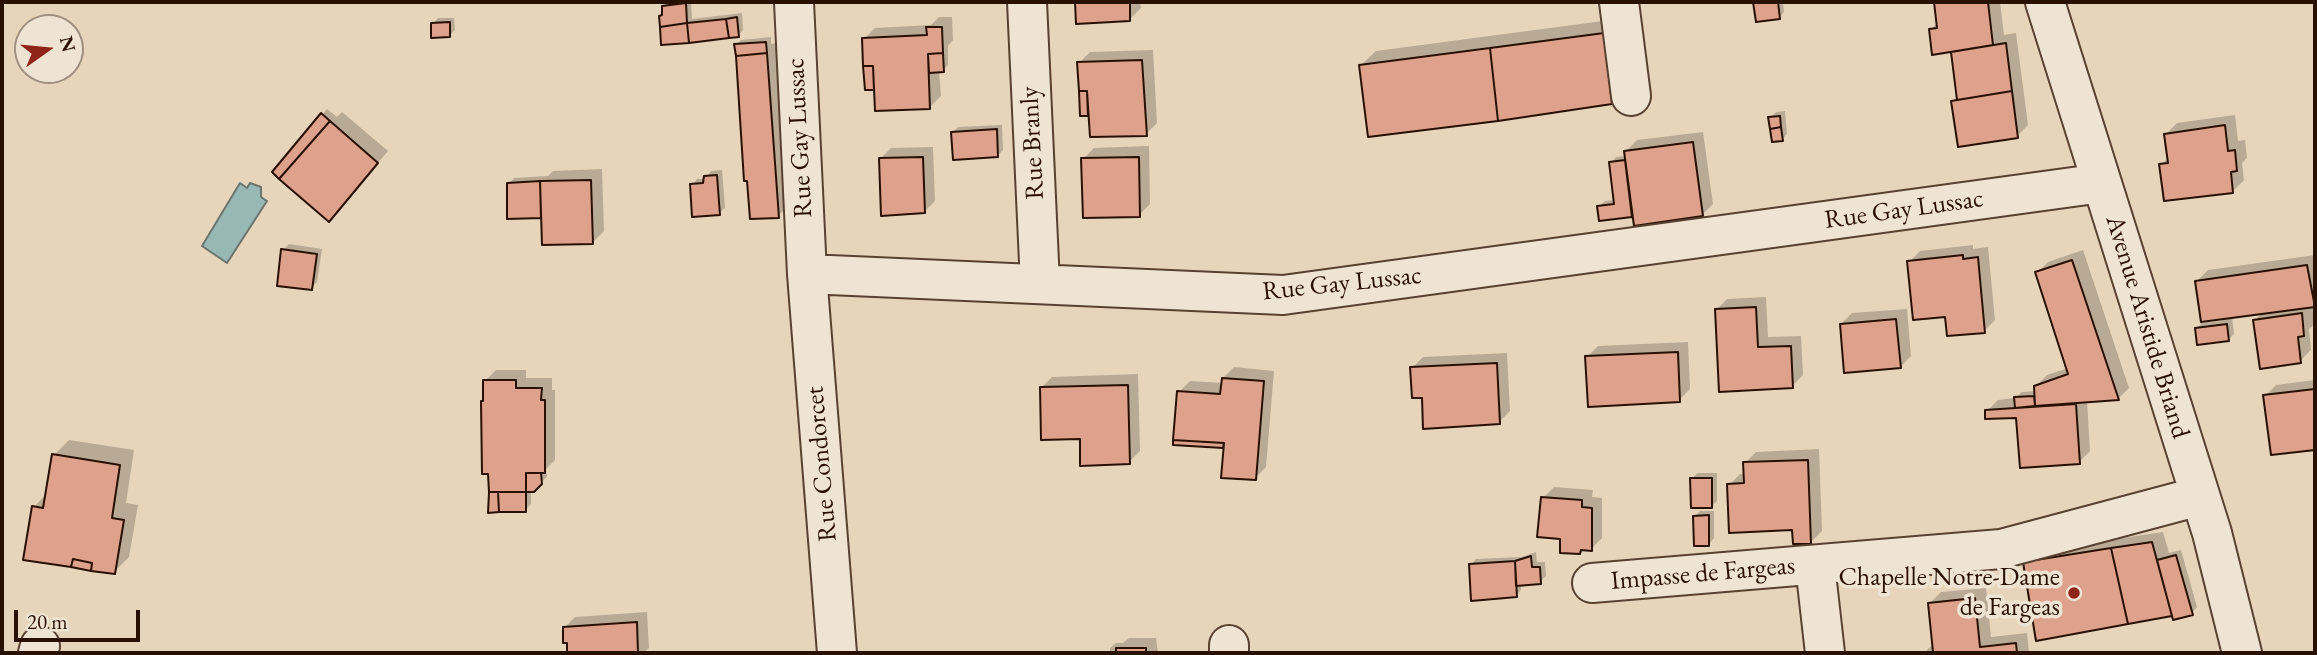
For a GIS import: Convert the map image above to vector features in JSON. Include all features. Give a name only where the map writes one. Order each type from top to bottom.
[{"type":"street","name":"Rue Gay Lussac","points":[[794,2],[807,274],[1283,295],[2102,183]]},
{"type":"street","name":"Rue Branly","points":[[1027,2],[1040,284]]},
{"type":"street","points":[[1619,2],[1631,96]]},
{"type":"street","name":"Avenue Aristide Briand","points":[[2045,2],[2212,533],[2242,653]]},
{"type":"street","name":"Rue Condorcet","points":[[807,274],[837,653]]},
{"type":"street","name":"Impasse de Fargeas","points":[[1592,583],[2001,549],[2200,496]]},
{"type":"street","points":[[1815,565],[1825,653]]},
{"type":"water","points":[[240,183],[247,188],[250,183],[261,187],[261,197],[267,201],[227,263],[202,246]]},
{"type":"building","points":[[1075,2],[1130,2],[1130,21],[1076,24]]},
{"type":"building","points":[[1753,2],[1778,2],[1780,19],[1756,22]]},
{"type":"building","points":[[1934,2],[1988,2],[1993,45],[1932,55],[1929,29],[1937,28]]},
{"type":"building","points":[[686,3],[687,23],[660,27],[662,6]]},
{"type":"building","points":[[737,17],[739,37],[729,38],[726,19]]},
{"type":"building","points":[[726,19],[729,38],[689,43],[687,23]]},
{"type":"building","points":[[450,22],[450,37],[431,38],[431,23]]},
{"type":"building","points":[[687,23],[689,43],[661,45],[660,27]]},
{"type":"building","points":[[926,27],[942,27],[943,53],[928,54],[930,109],[875,111],[873,66],[863,66],[862,38],[927,35]]},
{"type":"building","points":[[1604,33],[1612,104],[1498,121],[1490,48]]},
{"type":"building","points":[[766,42],[767,53],[736,56],[734,44]]},
{"type":"building","points":[[2006,43],[2012,91],[1957,100],[1951,52]]},
{"type":"building","points":[[1490,48],[1498,121],[1368,137],[1359,65]]},
{"type":"building","points":[[767,53],[779,218],[750,219],[747,181],[744,181],[736,56]]},
{"type":"building","points":[[943,53],[944,72],[929,73],[928,54]]},
{"type":"building","points":[[1142,60],[1147,136],[1090,137],[1087,91],[1079,91],[1077,62]]},
{"type":"building","points":[[863,66],[873,66],[874,90],[865,90]]},
{"type":"building","points":[[1079,91],[1087,91],[1088,116],[1080,116]]},
{"type":"building","points":[[2012,91],[2018,138],[1958,147],[1951,101]]},
{"type":"building","points":[[321,113],[330,121],[279,179],[272,172]]},
{"type":"building","points":[[1780,116],[1781,127],[1770,129],[1768,117]]},
{"type":"building","points":[[330,121],[378,163],[329,222],[279,179]]},
{"type":"building","points":[[2225,125],[2228,151],[2235,150],[2237,171],[2231,172],[2233,193],[2164,201],[2159,164],[2168,163],[2164,134]]},
{"type":"building","points":[[1781,127],[1783,141],[1772,142],[1770,129]]},
{"type":"building","points":[[997,129],[998,157],[953,160],[951,132]]},
{"type":"building","points":[[1693,142],[1703,216],[1634,226],[1624,151]]},
{"type":"building","points":[[923,157],[925,213],[881,216],[879,158]]},
{"type":"building","points":[[1139,157],[1140,217],[1083,218],[1081,158]]},
{"type":"building","points":[[1625,160],[1632,217],[1599,221],[1597,206],[1614,204],[1609,162]]},
{"type":"building","points":[[717,175],[720,215],[692,217],[690,184],[703,183],[704,176]]},
{"type":"building","points":[[591,180],[593,244],[542,245],[540,181]]},
{"type":"building","points":[[540,181],[541,218],[507,219],[507,183]]},
{"type":"building","points":[[281,249],[317,254],[312,290],[277,286]]},
{"type":"building","points":[[1963,255],[1963,259],[1978,257],[1985,333],[1947,336],[1945,317],[1913,320],[1907,261]]},
{"type":"building","points":[[2072,260],[2119,400],[2035,406],[2034,386],[2068,374],[2035,272]]},
{"type":"building","points":[[2307,265],[2315,307],[2201,322],[2195,281]]},
{"type":"building","points":[[1756,307],[1758,347],[1791,346],[1793,388],[1719,392],[1715,309]]},
{"type":"building","points":[[2302,313],[2304,336],[2298,337],[2301,363],[2260,369],[2253,320]]},
{"type":"building","points":[[1896,319],[1901,368],[1844,373],[1840,324]]},
{"type":"building","points":[[2227,324],[2229,341],[2197,345],[2195,328]]},
{"type":"building","points":[[1678,352],[1680,402],[1588,407],[1585,356]]},
{"type":"building","points":[[1497,363],[1500,424],[1423,429],[1422,398],[1412,398],[1410,367]]},
{"type":"building","points":[[1222,378],[1264,381],[1256,480],[1221,478],[1224,443],[1173,440],[1177,391],[1220,394]]},
{"type":"building","points":[[483,380],[516,380],[516,388],[542,388],[541,400],[545,400],[545,473],[526,473],[526,492],[489,492],[488,474],[482,474]]},
{"type":"building","points":[[1128,385],[1130,464],[1080,466],[1080,439],[1041,440],[1040,387]]},
{"type":"building","points":[[2315,389],[2315,450],[2271,455],[2263,395]]},
{"type":"building","points":[[2034,396],[2035,406],[2015,408],[2014,397]]},
{"type":"building","points":[[2076,404],[2080,464],[2020,468],[2016,418],[1985,419],[1985,410]]},
{"type":"building","points":[[1173,440],[1224,443],[1223,448],[1173,445]]},
{"type":"building","points":[[52,454],[120,465],[112,518],[124,520],[115,574],[91,571],[92,563],[73,559],[71,567],[23,560],[32,506],[43,508]]},
{"type":"building","points":[[1808,460],[1811,544],[1793,544],[1792,530],[1729,533],[1727,484],[1744,483],[1743,462]]},
{"type":"building","points":[[526,473],[541,473],[542,484],[534,492],[526,492]]},
{"type":"building","points":[[1690,478],[1712,478],[1712,508],[1691,508]]},
{"type":"building","points":[[489,492],[498,492],[499,512],[488,513]]},
{"type":"building","points":[[498,492],[526,492],[526,512],[499,512]]},
{"type":"building","points":[[1541,497],[1582,500],[1582,507],[1592,508],[1592,551],[1581,550],[1580,554],[1560,553],[1560,539],[1537,537]]},
{"type":"building","points":[[1709,515],[1709,546],[1694,546],[1693,516]]},
{"type":"building","points":[[2152,542],[2172,616],[2128,624],[2111,548]]},
{"type":"building","name":"Chapelle Notre-Dame de Fargeas","points":[[2111,548],[2128,624],[2036,641],[2023,562]]},
{"type":"building","points":[[2176,555],[2193,615],[2173,620],[2157,560]]},
{"type":"building","points":[[1531,556],[1532,567],[1540,567],[1541,584],[1516,586],[1515,561]]},
{"type":"building","points":[[73,559],[92,563],[91,571],[71,567]]},
{"type":"building","points":[[1515,561],[1517,597],[1471,601],[1469,564]]},
{"type":"building","points":[[1975,598],[1980,647],[2016,643],[2017,653],[1921,653],[1933,652],[1928,603]]},
{"type":"building","points":[[637,622],[638,653],[567,653],[567,643],[563,643],[563,627]]},
{"type":"building","points":[[1116,648],[1146,648],[1146,653],[1116,653]]},
{"type":"place","name":"Chapelle Notre-Dame de Fargeas","points":[[2074,593]]}]
